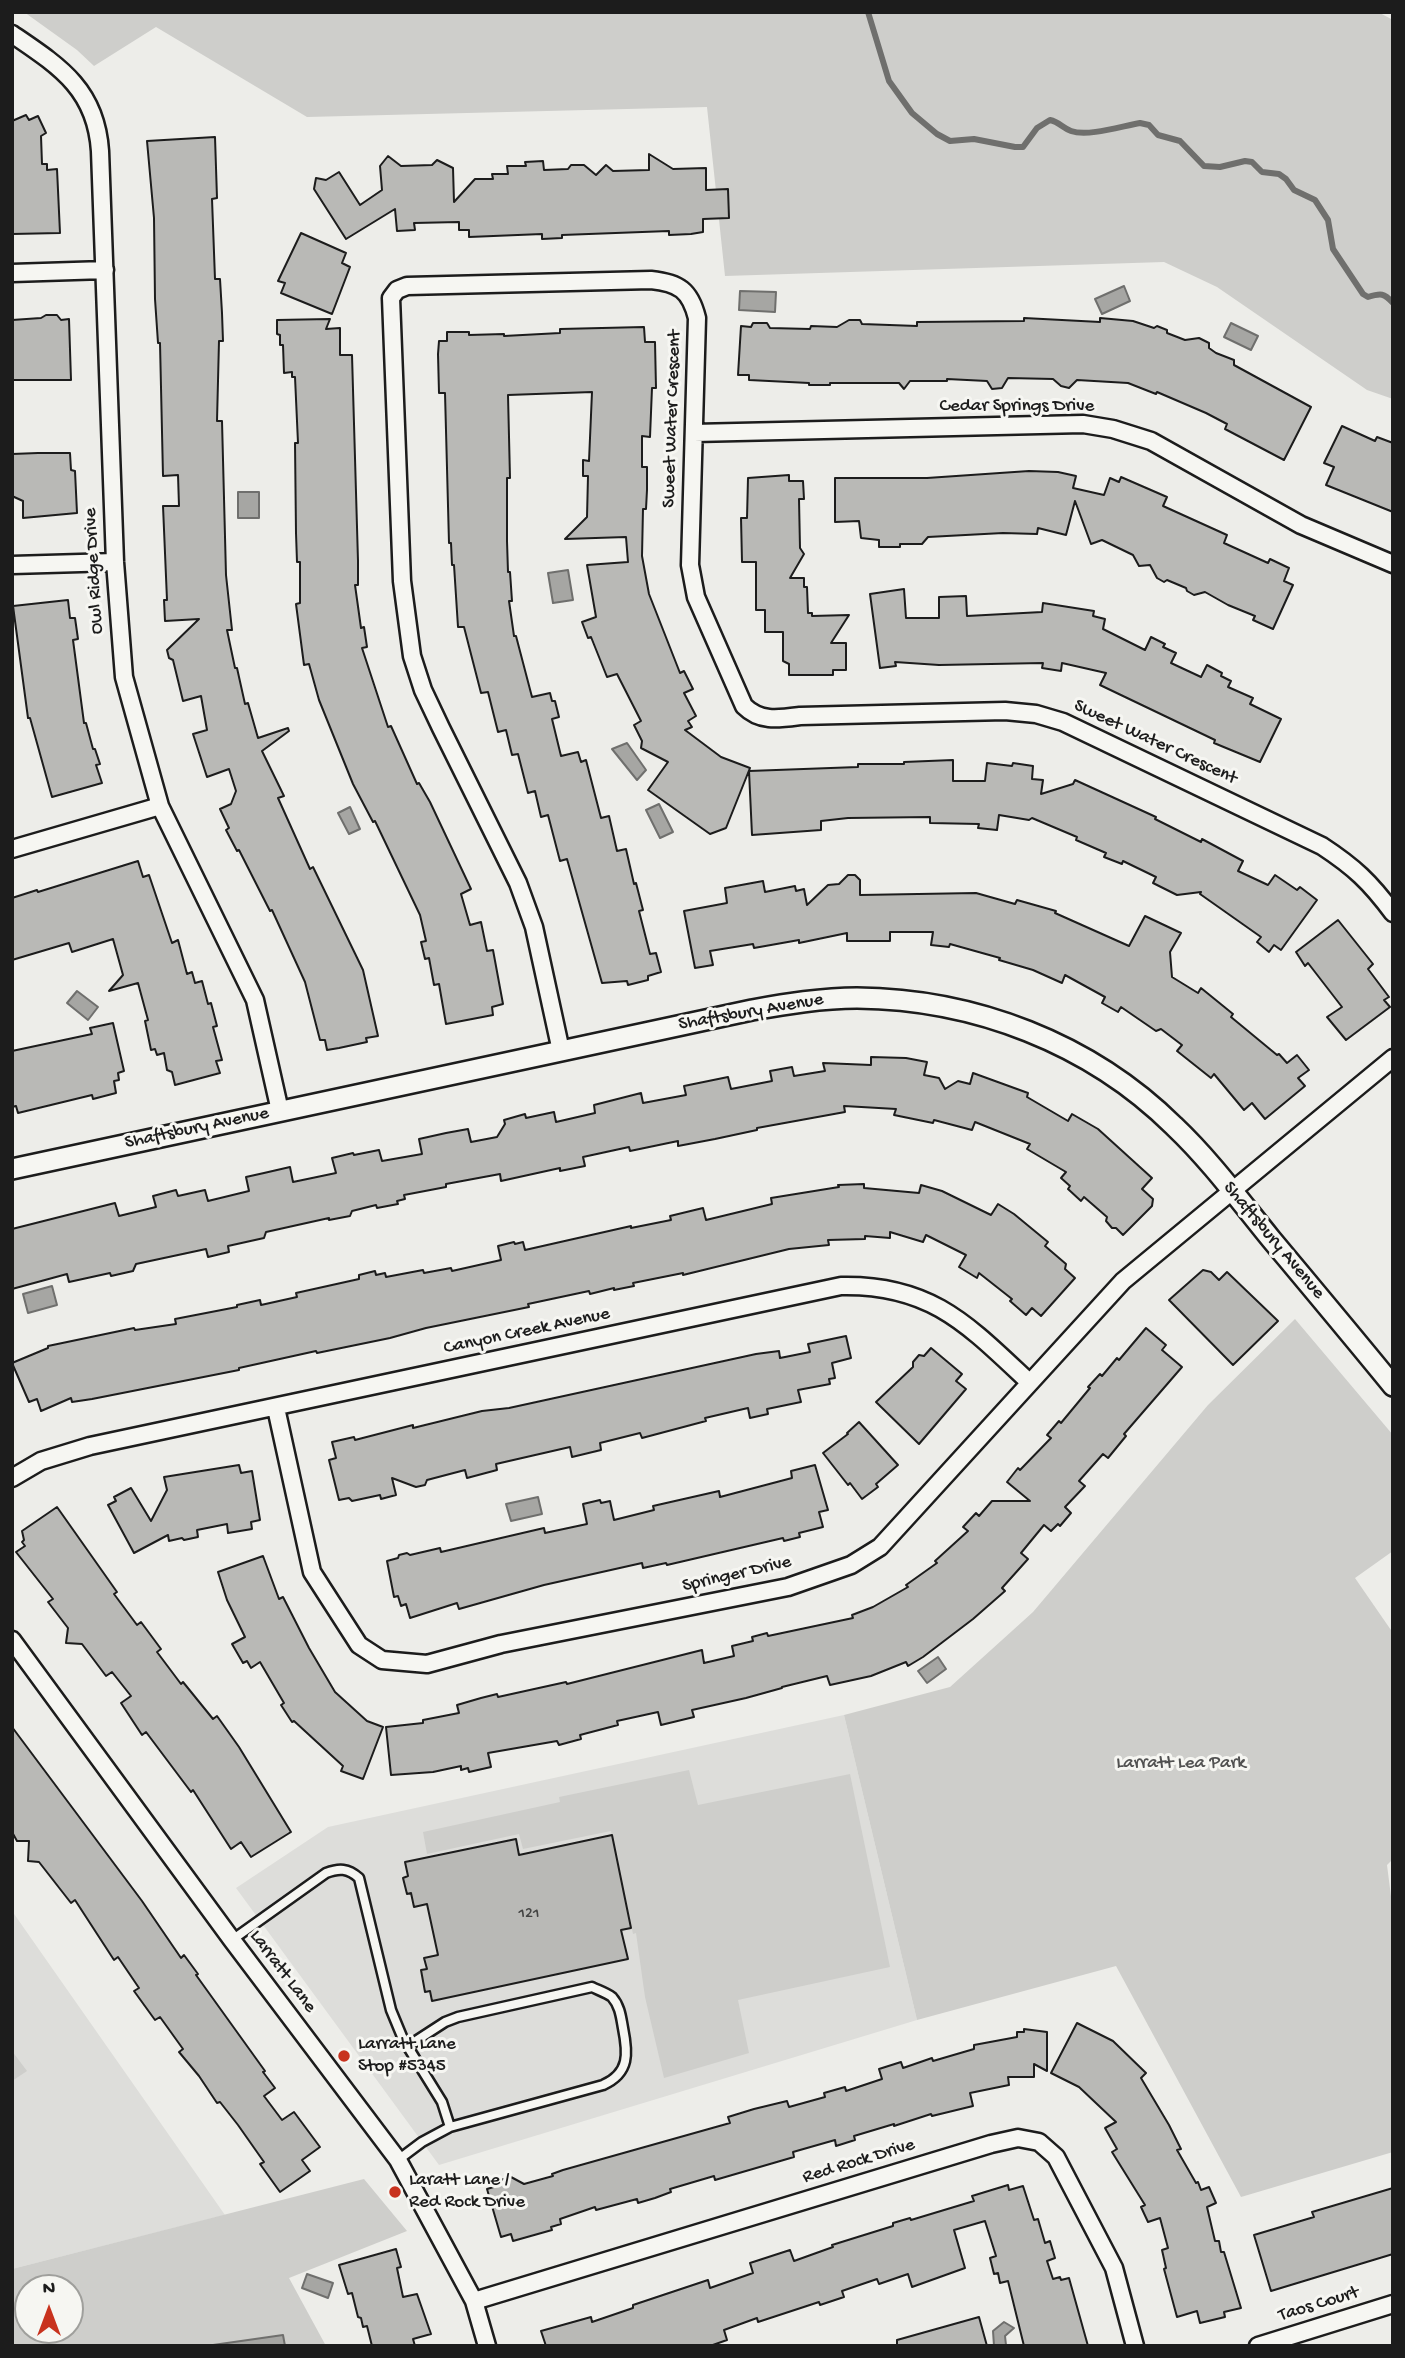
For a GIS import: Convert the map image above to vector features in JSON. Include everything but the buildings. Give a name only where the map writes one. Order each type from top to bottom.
[{"type":"street","name":"Owl Ridge Drive","points":[[12,34],[66,73],[80,90],[93,114],[99,137],[115,562],[124,677],[160,806],[255,1000],[281,1111]]},
{"type":"street","points":[[12,273],[104,270]]},
{"type":"street","name":"Sweet Water Crescent","points":[[561,1051],[528,908],[423,690],[412,656],[402,581],[391,298],[397,290],[407,286],[650,280],[670,282],[684,291],[693,303],[697,318],[690,565],[696,597],[744,706],[753,715],[774,720],[800,716],[1005,711],[1036,714],[1063,722],[1322,846],[1359,873],[1393,913]]},
{"type":"street","name":"Cedar Springs Drive","points":[[694,433],[1083,424],[1113,429],[1152,441],[1301,525],[1393,564]]},
{"type":"street","points":[[12,565],[115,562]]},
{"type":"street","points":[[12,849],[160,806]]},
{"type":"street","name":"Shaftsbury Avenue","points":[[12,1169],[752,1010],[806,1001],[855,998],[934,1004],[1014,1026],[1052,1041],[1126,1084],[1172,1124],[1233,1192],[1393,1386]]},
{"type":"street","points":[[1233,1192],[1393,1058]]},
{"type":"street","name":"Springer Drive","points":[[276,1408],[312,1572],[359,1645],[382,1660],[427,1664],[501,1644],[788,1587],[851,1564],[880,1547],[1123,1281],[1233,1192]]},
{"type":"street","name":"Canyon Creek Avenue","points":[[12,1478],[63,1452],[841,1286],[894,1289],[931,1302],[971,1327],[1029,1382]]},
{"type":"street","name":"Larratt Lane","points":[[12,1640],[232,1940],[398,2160],[474,2301],[487,2346]]},
{"type":"street","name":"Red Rock Drive","points":[[474,2301],[1018,2138],[1039,2142],[1056,2157],[1114,2268],[1135,2346]]},
{"type":"street","name":"Taos Court","points":[[1258,2346],[1393,2304]]},
{"type":"lane","points":[[232,1940],[326,1873],[337,1869],[350,1870],[359,1878],[391,2010],[408,2046],[442,2102],[450,2127]]},
{"type":"lane","points":[[398,2160],[422,2142],[450,2127],[614,2080],[628,2054],[620,2009],[611,1996],[592,1987],[458,2017],[445,2022],[408,2046]]},
{"type":"shaded area","points":[[1124,286],[1130,301],[1102,314],[1095,299]]},
{"type":"shaded area","points":[[740,291],[776,292],[775,312],[739,310]]},
{"type":"shaded area","points":[[1231,323],[1258,336],[1251,350],[1224,337]]},
{"type":"shaded area","points":[[238,492],[259,492],[259,518],[238,518]]},
{"type":"shaded area","points":[[568,570],[573,600],[553,603],[548,573]]},
{"type":"shaded area","points":[[627,743],[646,770],[637,780],[612,749]]},
{"type":"shaded area","points":[[659,804],[673,832],[660,838],[646,810]]},
{"type":"shaded area","points":[[350,807],[360,829],[349,834],[338,813]]},
{"type":"shaded area","points":[[77,991],[98,1007],[88,1020],[67,1003]]},
{"type":"shaded area","points":[[52,1286],[57,1305],[28,1313],[23,1294]]},
{"type":"shaded area","points":[[538,1497],[542,1514],[511,1521],[506,1504]]},
{"type":"shaded area","points":[[938,1657],[946,1669],[927,1683],[918,1671]]},
{"type":"shaded area","points":[[844,1715],[917,2020],[439,2165],[236,1888],[328,1827]]},
{"type":"shaded area","points":[[12,1911],[225,2215],[12,2269]]},
{"type":"shaded area","points":[[307,2274],[333,2283],[328,2298],[302,2288]]},
{"type":"shaded area","points":[[1004,2322],[1014,2328],[1005,2336],[1006,2345],[994,2346],[993,2331]]},
{"type":"shaded area","points":[[283,2335],[285,2346],[206,2346]]},
{"type":"green space","points":[[24,12],[1378,12],[1393,20],[1393,399],[1367,390],[1217,287],[1164,262],[725,276],[707,107],[307,117],[156,27],[94,66],[77,50]]},
{"type":"green space","name":"Larratt Lea Park","points":[[1295,1319],[1393,1435],[1393,1551],[1355,1578],[1393,1633],[1393,1859],[1387,1865],[1393,1912],[1393,2152],[1241,2197],[1116,1966],[917,2020],[844,1715],[950,1687],[1033,1612],[1208,1405]]},
{"type":"green space","points":[[689,1770],[698,1805],[850,1774],[890,1967],[738,2000],[749,2053],[664,2078],[645,1997],[636,1933],[633,1934],[611,1831],[523,1849],[519,1834],[427,1854],[423,1832],[560,1802],[559,1797]]},
{"type":"green space","points":[[12,2051],[27,2071],[12,2081]]},
{"type":"green space","points":[[364,2179],[407,2231],[289,2278],[326,2346],[12,2346],[12,2269]]},
{"type":"waterway","points":[[868,12],[889,81],[912,113],[937,134],[950,141],[974,139],[1023,147],[1037,128],[1050,120],[1078,133],[1140,123],[1149,125],[1158,135],[1180,141],[1204,166],[1220,167],[1252,162],[1262,172],[1279,174],[1294,190],[1315,200],[1328,220],[1333,249],[1363,294],[1368,297],[1382,295],[1393,303]]},
{"type":"place","name":"Larratt Lane Stop #5345","points":[[344,2056]]},
{"type":"place","name":"Laratt Lane / Red Rock Drive","points":[[395,2192]]}]
